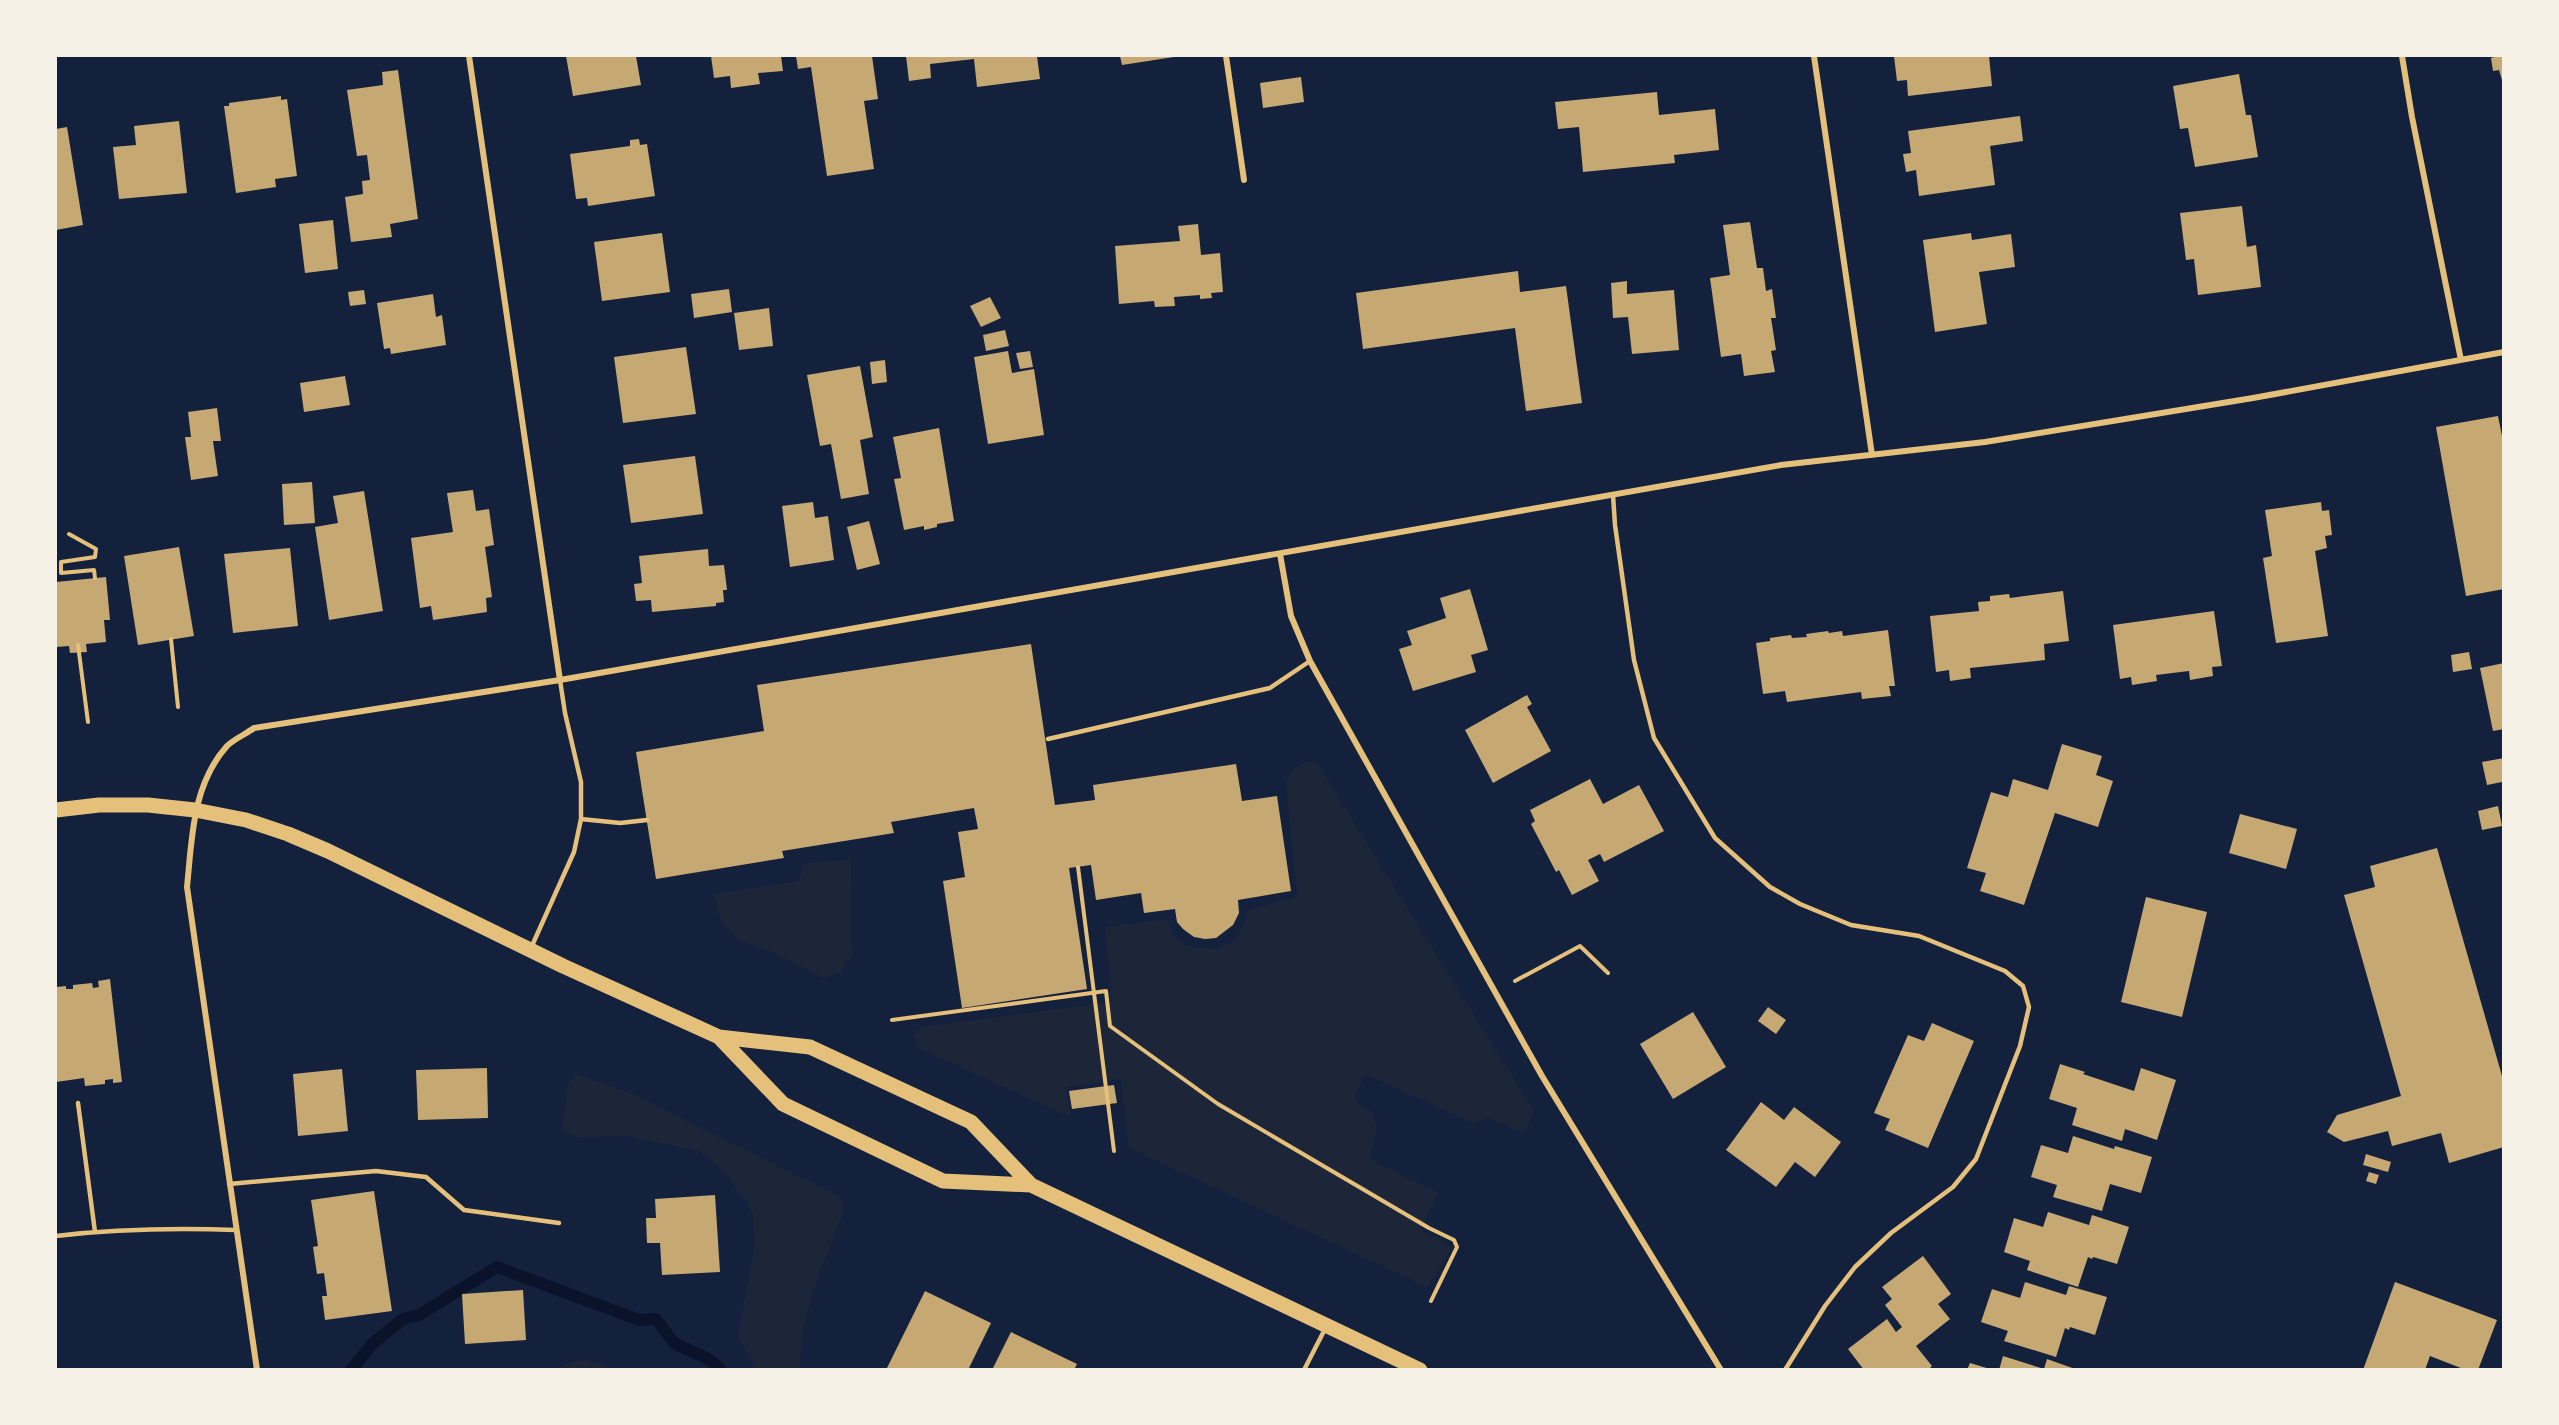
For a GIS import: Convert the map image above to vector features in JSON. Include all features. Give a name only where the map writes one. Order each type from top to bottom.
[{"type":"main road","points":[[56,810],[99,805],[148,805],[195,810],[246,820],[328,851],[530,950],[719,1037],[810,1047],[970,1122],[1031,1185],[1420,1370]]},
{"type":"main road","points":[[719,1037],[783,1104],[906,1163],[944,1181],[1031,1185]]},
{"type":"street","points":[[469,56],[560,681]]},
{"type":"street","points":[[1226,56],[1244,180]]},
{"type":"street","points":[[1814,56],[1872,454]]},
{"type":"street","points":[[2402,56],[2412,117],[2461,360]]},
{"type":"street","points":[[257,1370],[187,888],[195,810],[211,772],[228,746],[254,728],[560,681],[1781,465],[1985,442],[2504,352]]},
{"type":"street","points":[[1280,555],[1291,616],[1310,662],[1542,1076],[1721,1370]]},
{"type":"lane","points":[[1613,495],[1615,525],[1634,660],[1654,738],[1715,838],[1770,887],[1800,904],[1851,925],[1919,936],[2005,971],[2023,986],[2029,1007],[2020,1046],[1976,1159],[1953,1186],[1891,1233],[1855,1267],[1825,1306],[1785,1370]]},
{"type":"lane","points":[[1048,739],[1270,688],[1310,662]]},
{"type":"lane","points":[[530,950],[571,861],[581,819],[581,782],[560,681]]},
{"type":"lane","points":[[581,819],[621,823],[647,820]]},
{"type":"lane","points":[[78,1102],[94,1232]]},
{"type":"lane","points":[[229,1184],[376,1170],[426,1177],[464,1210],[559,1223]]},
{"type":"lane","points":[[56,1236],[181,1228],[236,1230]]},
{"type":"lane","points":[[1304,1370],[1326,1327]]},
{"type":"path","points":[[69,534],[96,549],[96,557],[61,562],[61,573],[94,570],[95,578]]},
{"type":"path","points":[[171,639],[178,707]]},
{"type":"path","points":[[78,645],[88,722]]},
{"type":"path","points":[[1078,867],[1114,1151]]},
{"type":"path","points":[[1525,975],[1580,946],[1608,973]]},
{"type":"path","points":[[892,1020],[1106,991],[1110,1026],[1218,1104],[1429,1228],[1454,1240],[1457,1247],[1431,1301]]},
{"type":"shaded area","points":[[1307,761],[1318,765],[1533,1110],[1527,1128],[1521,1132],[1490,1118],[1473,1123],[1370,1076],[1363,1077],[1355,1101],[1373,1113],[1377,1129],[1370,1155],[1372,1161],[1438,1193],[1421,1230],[1449,1244],[1451,1249],[1427,1287],[1129,1148],[1121,1079],[1066,1087],[1071,1117],[920,1049],[913,1034],[921,1027],[1112,1002],[1105,927],[1168,919],[1172,933],[1186,945],[1206,949],[1216,948],[1233,940],[1240,933],[1248,910],[1297,897],[1286,781],[1293,770]]},
{"type":"shaded area","points":[[851,859],[852,955],[841,972],[823,978],[767,950],[738,940],[720,919],[714,894],[799,881],[803,864]]},
{"type":"shaded area","points":[[576,1074],[630,1093],[839,1196],[844,1210],[808,1308],[800,1369],[756,1369],[738,1335],[755,1244],[753,1214],[747,1202],[721,1169],[699,1151],[627,1136],[575,1137],[562,1129],[568,1085]]},
{"type":"shaded area","points":[[584,1360],[601,1363],[609,1369],[558,1369],[570,1362]]},
{"type":"building","points":[[566,56],[636,56],[641,85],[573,96]]},
{"type":"building","points":[[711,56],[781,56],[783,71],[758,73],[760,84],[731,88],[730,76],[714,78]]},
{"type":"building","points":[[796,56],[872,56],[878,99],[864,101],[874,169],[827,176],[811,67],[798,69]]},
{"type":"building","points":[[906,56],[1037,56],[1040,79],[977,87],[974,59],[930,64],[931,78],[909,81]]},
{"type":"building","points":[[1120,56],[1173,56],[1174,57],[1122,65]]},
{"type":"building","points":[[1894,56],[1989,56],[1992,86],[1908,96],[1907,80],[1897,81]]},
{"type":"building","points":[[2504,56],[2504,87],[2499,70],[2493,71],[2491,58]]},
{"type":"building","points":[[398,70],[418,219],[390,224],[392,237],[351,242],[345,197],[363,194],[362,181],[370,180],[367,155],[357,156],[347,90],[383,85],[382,72]]},
{"type":"building","points":[[2239,74],[2246,115],[2251,115],[2258,157],[2195,167],[2188,128],[2180,129],[2173,86]]},
{"type":"building","points":[[1301,77],[1304,102],[1263,108],[1260,83]]},
{"type":"building","points":[[1657,92],[1659,115],[1715,109],[1719,150],[1674,155],[1675,163],[1583,172],[1579,127],[1558,129],[1555,102]]},
{"type":"building","points":[[281,96],[281,100],[287,99],[297,176],[275,179],[276,187],[236,193],[224,106],[229,106],[229,103]]},
{"type":"building","points":[[2020,116],[2023,141],[1990,146],[1995,185],[1919,196],[1916,170],[1906,172],[1903,154],[1911,153],[1908,131]]},
{"type":"building","points":[[179,121],[187,193],[119,199],[113,147],[136,145],[134,126]]},
{"type":"building","points":[[67,127],[83,225],[56,230],[56,129]]},
{"type":"building","points":[[639,139],[640,145],[647,144],[655,196],[588,206],[587,198],[576,199],[570,154],[630,146],[630,140]]},
{"type":"building","points":[[2242,206],[2247,247],[2256,245],[2261,287],[2198,295],[2194,259],[2186,260],[2180,213]]},
{"type":"building","points":[[333,220],[338,269],[305,273],[299,224]]},
{"type":"building","points":[[1750,222],[1757,268],[1763,268],[1766,291],[1772,289],[1776,318],[1771,318],[1776,350],[1771,351],[1775,372],[1744,376],[1741,354],[1721,357],[1710,278],[1730,275],[1723,225]]},
{"type":"building","points":[[1198,224],[1201,255],[1220,253],[1223,292],[1211,293],[1212,298],[1200,299],[1200,295],[1174,297],[1175,306],[1155,307],[1154,301],[1119,304],[1115,246],[1180,241],[1178,226]]},
{"type":"building","points":[[662,233],[670,292],[602,301],[594,242]]},
{"type":"building","points":[[1971,233],[1972,240],[2011,234],[2015,267],[1979,272],[1987,324],[1935,332],[1923,240]]},
{"type":"building","points":[[1518,271],[1520,292],[1566,286],[1582,403],[1526,411],[1515,328],[1363,349],[1356,293]]},
{"type":"building","points":[[1627,281],[1627,294],[1674,290],[1679,350],[1632,354],[1628,317],[1613,318],[1611,283]]},
{"type":"building","points":[[729,289],[732,312],[694,318],[691,294]]},
{"type":"building","points":[[364,290],[366,304],[350,306],[348,292]]},
{"type":"building","points":[[433,294],[436,317],[442,315],[446,345],[391,354],[390,348],[384,349],[377,303]]},
{"type":"building","points":[[990,297],[1001,318],[981,327],[970,306]]},
{"type":"building","points":[[769,308],[773,346],[739,350],[734,313]]},
{"type":"building","points":[[1005,330],[1009,346],[986,351],[983,335]]},
{"type":"building","points":[[686,347],[696,414],[623,423],[614,357]]},
{"type":"building","points":[[1008,351],[1012,373],[1034,369],[1044,435],[988,444],[974,357]]},
{"type":"building","points":[[1030,351],[1033,367],[1020,369],[1016,353]]},
{"type":"building","points":[[885,360],[887,382],[872,384],[870,362]]},
{"type":"building","points":[[860,366],[873,437],[860,440],[869,494],[841,499],[831,444],[820,446],[807,375]]},
{"type":"building","points":[[345,376],[350,405],[304,412],[300,383]]},
{"type":"building","points":[[217,408],[221,441],[213,441],[218,476],[191,480],[185,437],[191,437],[188,412]]},
{"type":"building","points":[[2498,416],[2504,446],[2504,589],[2466,596],[2436,427]]},
{"type":"building","points":[[939,428],[954,521],[937,524],[937,527],[924,530],[924,526],[904,530],[894,479],[901,478],[893,437]]},
{"type":"building","points":[[695,456],[703,514],[631,523],[623,465]]},
{"type":"building","points":[[312,482],[315,523],[284,525],[282,484]]},
{"type":"building","points":[[473,490],[476,511],[489,509],[494,545],[485,547],[492,597],[486,598],[487,612],[433,620],[431,606],[420,608],[411,538],[453,532],[447,493]]},
{"type":"building","points":[[364,491],[383,611],[329,620],[315,527],[338,523],[333,496]]},
{"type":"building","points":[[813,502],[815,518],[828,516],[834,560],[790,567],[782,506]]},
{"type":"building","points":[[2321,502],[2322,511],[2329,510],[2332,535],[2325,536],[2327,548],[2315,551],[2328,636],[2276,643],[2263,558],[2272,556],[2265,510]]},
{"type":"building","points":[[869,521],[880,564],[857,570],[847,527]]},
{"type":"building","points":[[179,547],[194,636],[138,645],[124,556]]},
{"type":"building","points":[[290,548],[298,626],[233,633],[224,554]]},
{"type":"building","points":[[708,549],[709,566],[724,565],[727,590],[723,590],[724,602],[716,603],[716,606],[652,612],[651,600],[636,601],[634,584],[642,583],[639,556]]},
{"type":"building","points":[[106,577],[110,620],[104,620],[106,642],[86,644],[87,652],[70,653],[69,646],[56,647],[56,582]]},
{"type":"building","points":[[1470,589],[1488,650],[1471,655],[1476,672],[1413,691],[1399,649],[1412,645],[1407,631],[1446,618],[1440,598]]},
{"type":"building","points":[[2063,591],[2069,641],[2044,644],[2045,660],[1970,668],[1971,678],[1950,681],[1949,670],[1936,672],[1930,616],[1979,611],[1978,602],[1990,601],[1990,596],[2009,594],[2010,598]]},
{"type":"building","points":[[2214,611],[2222,666],[2212,667],[2213,676],[2190,680],[2189,671],[2156,675],[2157,681],[2132,685],[2131,677],[2120,679],[2113,625]]},
{"type":"building","points":[[1888,630],[1895,686],[1889,686],[1891,696],[1862,699],[1861,692],[1787,702],[1785,691],[1763,694],[1756,643],[1770,641],[1770,638],[1791,635],[1792,638],[1807,637],[1806,634],[1828,631],[1829,633],[1842,631],[1843,636]]},
{"type":"building","points":[[1031,644],[1055,805],[1095,800],[1093,785],[1236,764],[1242,801],[1277,796],[1291,891],[1238,900],[1239,913],[1233,925],[1216,938],[1205,939],[1194,937],[1183,929],[1177,922],[1175,909],[1144,913],[1141,893],[1096,900],[1091,865],[1069,868],[1087,989],[962,1008],[943,881],[965,877],[958,832],[978,829],[974,808],[891,822],[894,833],[782,851],[784,858],[656,879],[636,752],[764,731],[757,685]]},
{"type":"building","points":[[2469,652],[2472,669],[2453,672],[2451,655]]},
{"type":"building","points":[[2504,663],[2504,729],[2493,731],[2480,668]]},
{"type":"building","points":[[1527,695],[1532,704],[1527,707],[1551,751],[1493,783],[1465,730]]},
{"type":"building","points":[[2062,744],[2102,756],[2096,775],[2113,781],[2098,827],[2055,813],[2024,905],[1980,891],[1986,873],[1967,868],[1991,792],[2008,797],[2013,779],[2048,790]]},
{"type":"building","points":[[2504,758],[2504,786],[2502,782],[2487,785],[2482,762]]},
{"type":"building","points":[[1590,779],[1603,804],[1639,785],[1664,831],[1604,862],[1600,854],[1588,860],[1599,881],[1572,895],[1559,870],[1556,872],[1531,824],[1535,821],[1530,810]]},
{"type":"building","points":[[2498,806],[2502,826],[2482,830],[2478,811]]},
{"type":"building","points":[[2240,814],[2297,829],[2286,869],[2229,853]]},
{"type":"building","points":[[2437,848],[2504,1083],[2504,1147],[2449,1163],[2441,1133],[2392,1146],[2388,1131],[2344,1142],[2327,1132],[2337,1115],[2401,1096],[2344,895],[2375,887],[2370,866]]},
{"type":"building","points":[[2146,897],[2207,912],[2182,1017],[2121,1002]]},
{"type":"building","points":[[110,979],[122,1082],[113,1083],[113,1079],[105,1080],[105,1084],[85,1086],[84,1078],[56,1082],[56,987],[66,986],[66,989],[73,989],[73,985],[92,983],[93,988],[99,987],[98,981]]},
{"type":"building","points":[[1768,1007],[1786,1020],[1776,1034],[1758,1021]]},
{"type":"building","points":[[1693,1012],[1726,1067],[1673,1099],[1640,1044]]},
{"type":"building","points":[[1932,1023],[1974,1041],[1928,1148],[1885,1130],[1890,1119],[1874,1113],[1908,1035],[1924,1041]]},
{"type":"building","points":[[2060,1064],[2134,1091],[2141,1068],[2176,1080],[2157,1140],[2125,1129],[2122,1141],[2072,1125],[2077,1108],[2049,1099]]},
{"type":"building","points":[[487,1068],[488,1118],[418,1120],[416,1070]]},
{"type":"building","points":[[342,1069],[348,1131],[298,1136],[293,1074]]},
{"type":"building","points":[[1114,1085],[1117,1103],[1072,1109],[1069,1091]]},
{"type":"building","points":[[1761,1102],[1784,1120],[1794,1107],[1841,1142],[1815,1177],[1795,1162],[1776,1187],[1726,1150]]},
{"type":"building","points":[[2073,1136],[2114,1149],[2115,1146],[2152,1157],[2141,1193],[2110,1184],[2102,1211],[2053,1197],[2057,1185],[2031,1177],[2041,1145],[2068,1153]]},
{"type":"building","points":[[2366,1154],[2391,1162],[2388,1172],[2363,1165]]},
{"type":"building","points":[[2369,1172],[2379,1175],[2376,1184],[2366,1181]]},
{"type":"building","points":[[374,1191],[392,1311],[325,1320],[322,1296],[327,1296],[324,1273],[317,1274],[313,1247],[318,1246],[311,1200]]},
{"type":"building","points":[[715,1195],[720,1272],[662,1275],[660,1243],[647,1243],[646,1218],[656,1218],[655,1199]]},
{"type":"building","points":[[2048,1212],[2089,1225],[2092,1215],[2129,1227],[2117,1264],[2088,1257],[2078,1287],[2027,1270],[2030,1261],[2004,1252],[2014,1218],[2043,1227]]},
{"type":"building","points":[[1923,1256],[1951,1294],[1938,1304],[1950,1319],[1916,1346],[1932,1366],[1928,1370],[1864,1370],[1848,1349],[1887,1319],[1896,1332],[1902,1327],[1885,1305],[1892,1299],[1882,1287]]},
{"type":"building","points":[[2025,1282],[2066,1295],[2069,1286],[2107,1297],[2095,1335],[2070,1327],[2069,1330],[2065,1328],[2056,1357],[2004,1341],[2008,1331],[1981,1322],[1992,1289],[2020,1298]]},
{"type":"building","points":[[2395,1282],[2497,1320],[2478,1370],[2466,1370],[2430,1356],[2425,1370],[2363,1370]]},
{"type":"building","points":[[523,1290],[526,1340],[465,1344],[462,1294]]},
{"type":"building","points":[[925,1291],[991,1323],[968,1370],[886,1370]]},
{"type":"building","points":[[1011,1332],[1077,1364],[1074,1370],[992,1370]]},
{"type":"building","points":[[2003,1356],[2044,1369],[2047,1359],[2078,1370],[1999,1370]]},
{"type":"building","points":[[1970,1363],[1990,1369],[1990,1370],[1967,1370]]},
{"type":"waterway","points":[[351,1370],[372,1344],[403,1319],[419,1315],[497,1267],[639,1320],[656,1319],[674,1343],[710,1360],[721,1370]]}]
